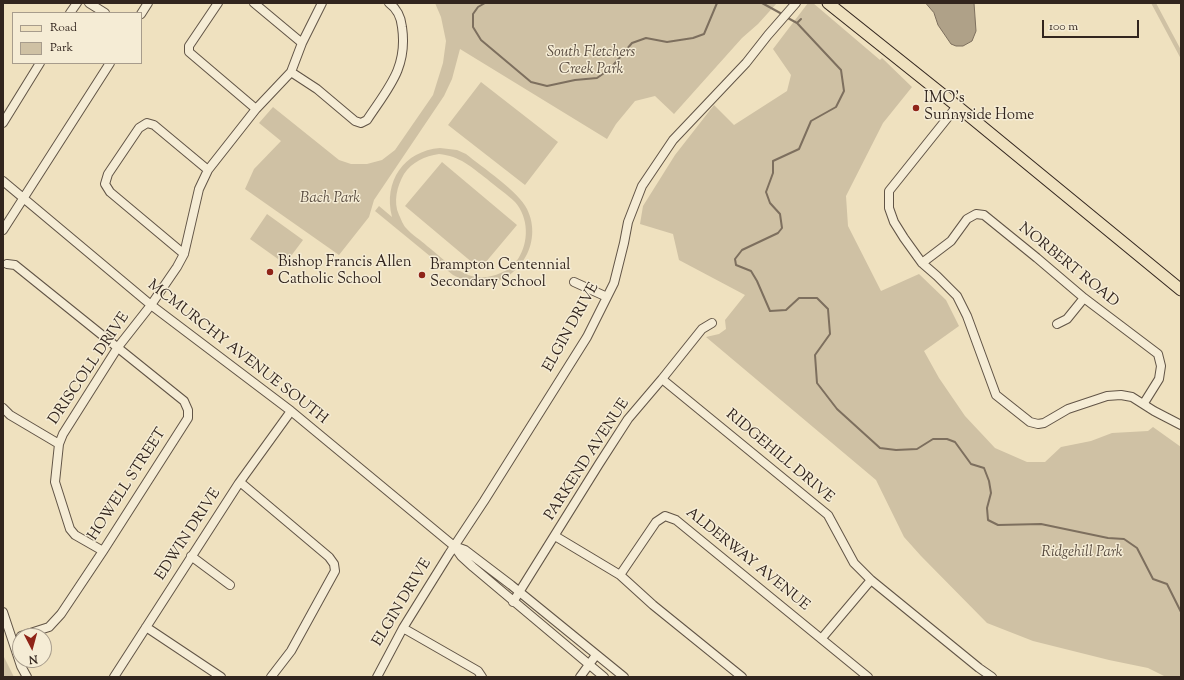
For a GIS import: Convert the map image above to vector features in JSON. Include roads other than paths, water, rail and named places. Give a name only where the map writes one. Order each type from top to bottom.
[{"type":"main road","points":[[828,3],[957,106],[1181,290]]},
{"type":"street","points":[[71,12],[76,3]]},
{"type":"street","points":[[88,3],[104,12]]},
{"type":"street","points":[[142,12],[148,3]]},
{"type":"street","points":[[218,3],[189,46],[189,52],[256,109]]},
{"type":"street","points":[[254,3],[302,43]]},
{"type":"street","points":[[322,3],[302,43],[291,72],[317,89],[355,121],[361,122],[367,120],[398,70],[403,56],[404,41],[402,23],[394,6],[389,3]]},
{"type":"street","name":"ELGIN DRIVE","points":[[377,677],[403,628],[587,337],[614,283],[628,222],[642,186],[673,140],[746,63],[796,3]]},
{"type":"street","points":[[3,123],[39,64]]},
{"type":"street","points":[[3,230],[109,64]]},
{"type":"street","name":"DRISCOLL DRIVE","points":[[103,551],[75,535],[70,529],[55,482],[59,444],[63,434],[118,347],[152,305],[177,267],[184,254],[199,189],[208,170],[256,109],[291,72]]},
{"type":"street","points":[[957,106],[889,191],[889,208],[894,222],[922,263],[938,276],[956,296],[967,316],[996,394],[1030,422],[1038,424],[1044,423],[1068,409],[1107,396],[1121,395],[1132,397],[1144,403],[1154,411],[1181,426]]},
{"type":"street","points":[[184,254],[110,192],[105,184],[108,174],[139,128],[147,123],[154,125],[208,170]]},
{"type":"street","name":"MCMURCHY AVENUE SOUTH","points":[[3,181],[152,305],[291,411],[454,546],[461,556],[604,677]]},
{"type":"street","name":"NORBERT ROAD","points":[[922,263],[951,241],[966,219],[976,214],[984,215],[1084,298],[1158,354],[1162,366],[1158,379],[1144,403]]},
{"type":"street","name":"HOWELL STREET","points":[[7,264],[15,265],[118,347],[184,401],[188,410],[188,418],[103,551],[61,614],[49,627],[46,628]]},
{"type":"street","points":[[574,282],[607,297]]},
{"type":"street","points":[[1057,324],[1067,319],[1084,298]]},
{"type":"street","name":"PARKEND AVENUE","points":[[514,602],[628,419],[702,329],[712,322]]},
{"type":"street","name":"RIDGEHILL DRIVE","points":[[662,379],[828,515],[854,563],[871,580],[992,677]]},
{"type":"street","points":[[3,408],[10,415],[59,444]]},
{"type":"street","name":"EDWIN DRIVE","points":[[114,677],[240,482],[291,411]]},
{"type":"street","points":[[240,482],[329,558],[334,564],[335,571],[291,651],[271,677]]},
{"type":"street","name":"ALDERWAY AVENUE","points":[[620,575],[656,522],[665,516],[676,520],[868,677]]},
{"type":"street","points":[[555,536],[620,575],[653,605],[742,677]]},
{"type":"street","name":"MCMURCHY AVENUE SOUTH","points":[[454,546],[465,550],[520,591],[624,677]]},
{"type":"street","points":[[191,556],[230,585]]},
{"type":"street","points":[[822,638],[871,580]]},
{"type":"street","points":[[3,612],[12,633]]},
{"type":"street","points":[[146,627],[221,677]]},
{"type":"street","points":[[403,628],[478,671],[482,677]]},
{"type":"street","points":[[580,677],[596,655]]},
{"type":"street","points":[[22,668],[27,677]]},
{"type":"waterway","points":[[478,7],[485,3]]},
{"type":"waterway","points":[[478,7],[473,14],[473,27],[481,40],[531,82],[547,86],[575,80],[597,78],[610,69],[632,43],[646,38],[667,42],[693,38],[704,34],[717,3]]},
{"type":"waterway","points":[[762,3],[782,14]]},
{"type":"waterway","points":[[786,17],[797,23],[841,70],[844,91],[836,107],[811,121],[799,149],[773,161],[773,173],[766,192],[770,203],[780,214],[782,228],[778,233],[742,250],[735,259],[736,265],[751,271],[770,311],[786,310],[799,298],[817,298],[828,309],[830,334],[815,355],[817,383],[837,409],[880,448],[896,450],[917,449],[933,439],[947,439],[955,442],[971,464],[984,468],[989,481],[991,493],[987,508],[988,520],[998,525],[1041,524],[1108,538],[1124,539],[1137,548],[1153,579],[1167,584],[1181,612]]},
{"type":"waterway","points":[[797,23],[801,19]]},
{"type":"place","name":"IMO's Sunnyside Home","points":[[916,108]]},
{"type":"place","name":"Bishop Francis Allen Catholic School","points":[[270,272]]},
{"type":"place","name":"Brampton Centennial Secondary School","points":[[422,275]]},
{"type":"park label","name":"South Fletchers Creek Park","points":[[591,62]]},
{"type":"park label","name":"Bach Park","points":[[330,199]]},
{"type":"park label","name":"Ridgehill Park","points":[[1082,553]]}]
